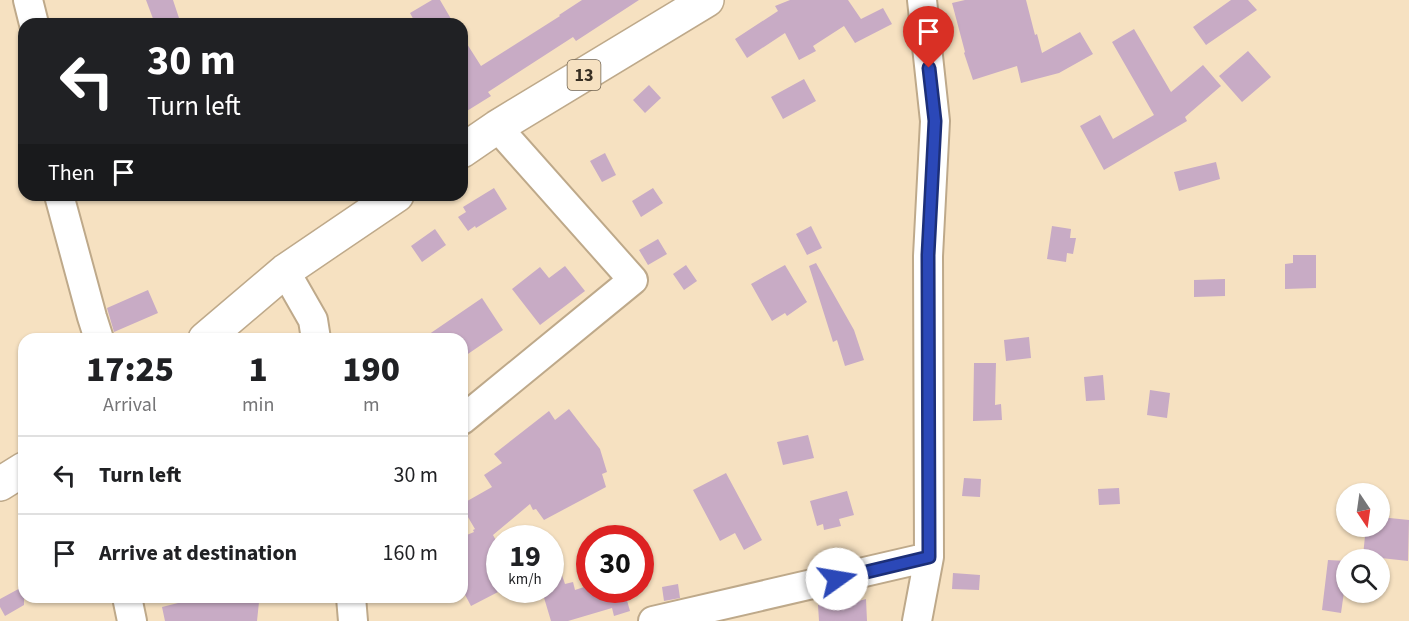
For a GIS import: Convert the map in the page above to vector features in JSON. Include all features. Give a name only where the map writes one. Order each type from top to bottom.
[{"type":"main road","name":"13","points":[[468,147],[707,0]]},
{"type":"main road","points":[[212,333],[285,271],[388,201]]},
{"type":"main road","points":[[0,484],[18,473]]},
{"type":"street","points":[[28,0],[32,18]]},
{"type":"street","points":[[916,621],[929,557],[928,255],[935,121],[922,0]]},
{"type":"street","points":[[468,415],[633,280],[497,127]]},
{"type":"street","points":[[61,201],[97,333]]},
{"type":"street","points":[[285,271],[313,320],[315,333]]},
{"type":"street","points":[[653,621],[929,557]]},
{"type":"street","points":[[128,603],[132,621]]},
{"type":"street","points":[[352,603],[353,621]]},
{"type":"building","points":[[146,0],[173,0],[179,18],[153,18]]},
{"type":"building","points":[[432,0],[440,0],[450,18],[413,18],[410,13]]},
{"type":"building","points":[[582,0],[639,0],[576,41],[573,37],[488,92],[491,96],[468,110],[468,45],[481,66]]},
{"type":"building","points":[[790,0],[848,0],[861,19],[883,8],[892,24],[855,43],[844,26],[813,46],[816,51],[799,60],[785,33],[747,58],[735,39],[778,11],[775,6]]},
{"type":"building","points":[[965,0],[1026,0],[1042,53],[1080,32],[1093,54],[1059,73],[1021,83],[1017,66],[973,80],[952,3]]},
{"type":"building","points":[[1231,0],[1248,0],[1257,10],[1206,45],[1193,27]]},
{"type":"building","points":[[1134,29],[1171,92],[1203,65],[1221,86],[1185,117],[1187,121],[1104,170],[1080,126],[1100,115],[1113,139],[1154,115],[1112,42]]},
{"type":"building","points":[[1248,51],[1271,77],[1242,102],[1219,76]]},
{"type":"building","points":[[804,79],[816,101],[783,119],[771,97]]},
{"type":"building","points":[[649,85],[661,98],[645,113],[633,100]]},
{"type":"building","points":[[605,153],[616,175],[602,182],[590,161]]},
{"type":"building","points":[[1216,162],[1220,179],[1179,191],[1174,172]]},
{"type":"building","points":[[494,188],[507,209],[468,231],[458,217],[466,212],[463,207]]},
{"type":"building","points":[[653,188],[663,203],[641,217],[632,201]]},
{"type":"building","points":[[811,226],[822,248],[807,255],[796,234]]},
{"type":"building","points":[[1052,226],[1071,229],[1070,238],[1076,238],[1073,254],[1067,253],[1066,262],[1047,259]]},
{"type":"building","points":[[435,229],[446,245],[422,262],[411,246]]},
{"type":"building","points":[[658,239],[667,254],[648,265],[639,250]]},
{"type":"building","points":[[1293,255],[1316,255],[1316,288],[1285,289],[1285,264],[1293,263]]},
{"type":"building","points":[[816,263],[854,330],[864,360],[845,366],[837,340],[833,342],[809,266]]},
{"type":"building","points":[[686,265],[697,281],[684,290],[673,274]]},
{"type":"building","points":[[785,265],[807,302],[787,316],[785,313],[772,321],[751,284]]},
{"type":"building","points":[[565,266],[585,291],[540,325],[512,289],[540,267],[549,278]]},
{"type":"building","points":[[1225,279],[1225,296],[1194,297],[1194,280]]},
{"type":"building","points":[[148,290],[158,313],[114,332],[107,308]]},
{"type":"building","points":[[482,298],[503,330],[468,354],[468,333],[431,333]]},
{"type":"building","points":[[1029,337],[1031,358],[1006,361],[1004,340]]},
{"type":"building","points":[[974,363],[996,363],[995,405],[1001,404],[1002,420],[973,421]]},
{"type":"building","points":[[1103,375],[1105,400],[1086,401],[1084,377]]},
{"type":"building","points":[[1150,390],[1170,393],[1167,418],[1147,415]]},
{"type":"building","points":[[569,409],[600,449],[607,472],[602,474],[606,487],[544,520],[530,504],[505,525],[486,525],[486,598],[471,606],[468,600],[468,534],[475,529],[468,517],[468,501],[492,487],[484,475],[502,463],[494,454],[549,411],[555,420]]},
{"type":"building","points":[[808,435],[814,458],[783,465],[777,442]]},
{"type":"building","points":[[726,473],[762,540],[744,550],[735,533],[720,541],[693,490]]},
{"type":"building","points":[[964,478],[981,479],[980,497],[962,496]]},
{"type":"building","points":[[1119,488],[1120,504],[1099,505],[1098,489]]},
{"type":"building","points":[[847,491],[854,515],[839,519],[841,526],[824,530],[823,524],[817,526],[810,501]]},
{"type":"building","points":[[1390,518],[1409,520],[1408,561],[1390,559],[1390,549],[1364,549],[1365,537],[1390,537]]},
{"type":"building","points":[[1328,560],[1336,560],[1336,603],[1342,603],[1341,613],[1322,610]]},
{"type":"building","points":[[953,573],[980,575],[979,590],[952,589]]},
{"type":"building","points":[[564,581],[565,584],[573,582],[576,590],[576,603],[628,603],[630,611],[614,616],[612,608],[568,621],[551,621],[546,603],[564,603]]},
{"type":"building","points":[[678,584],[680,598],[664,601],[662,587]]},
{"type":"building","points":[[18,589],[18,603],[24,603],[24,605],[5,616],[0,607],[0,599]]},
{"type":"building","points":[[866,599],[867,621],[819,621],[818,605],[851,603]]},
{"type":"building","points":[[178,603],[259,603],[257,621],[165,621],[162,607]]},
{"type":"route","points":[[837,579],[929,557],[928,255],[935,121],[929,68]]}]
